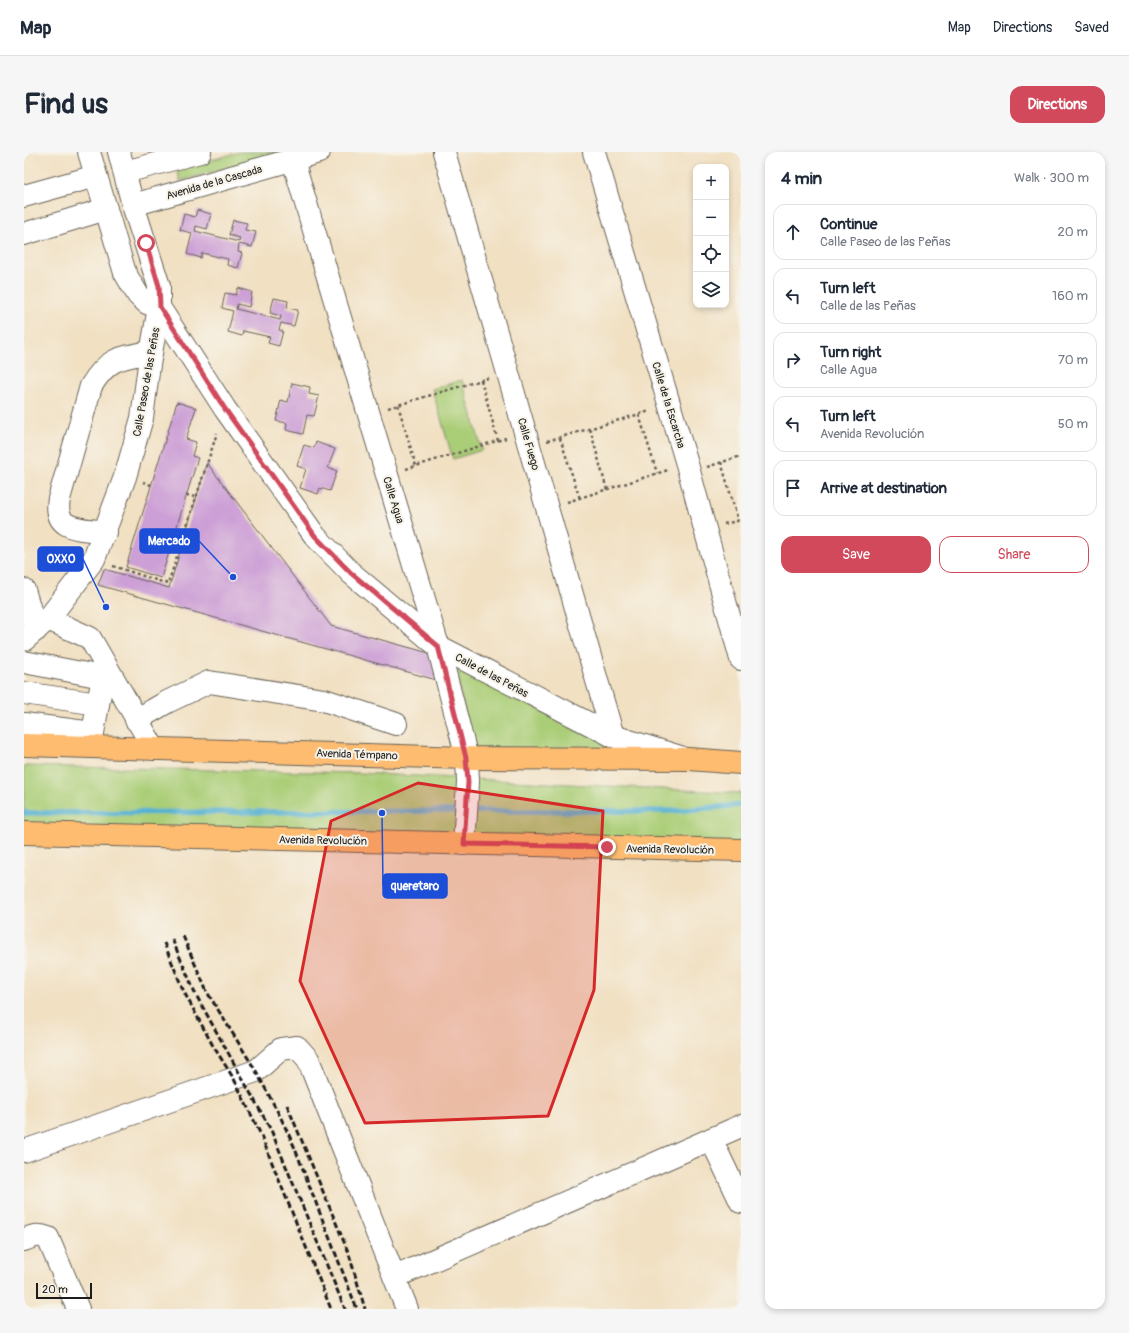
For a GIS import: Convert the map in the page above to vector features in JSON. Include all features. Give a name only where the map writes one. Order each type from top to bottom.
[{"type":"main road","name":"Avenida Témpano","points":[[24,745],[91,739],[154,749],[466,758],[689,759],[741,763]]},
{"type":"main road","name":"Avenida Revolución","points":[[24,833],[464,833],[741,850]]},
{"type":"street","points":[[89,152],[125,273],[138,295],[147,303],[160,307]]},
{"type":"street","points":[[122,162],[200,152]]},
{"type":"street","name":"Avenida de la Cascada","points":[[133,204],[319,152]]},
{"type":"street","name":"Calle Fuego","points":[[444,152],[613,736]]},
{"type":"street","name":"Calle de la Escarcha","points":[[594,152],[689,473],[741,659]]},
{"type":"street","name":"Calle Agua","points":[[293,160],[438,646],[466,758],[468,782],[464,833]]},
{"type":"street","name":"Calle Paseo de las Peñas","points":[[36,629],[94,559],[106,532],[125,477],[142,418],[151,352],[160,307],[159,286],[133,204],[122,162]]},
{"type":"street","points":[[24,196],[96,176]]},
{"type":"street","points":[[24,234],[106,209]]},
{"type":"street","name":"Calle de las Peñas","points":[[160,307],[225,409],[315,536],[351,573],[438,646],[613,736],[689,759]]},
{"type":"street","points":[[106,532],[69,526],[60,520],[57,511],[59,499],[91,386],[101,370],[119,358],[151,352]]},
{"type":"street","points":[[24,590],[36,629],[90,638],[104,671],[154,749]]},
{"type":"street","points":[[24,662],[104,671]]},
{"type":"street","points":[[24,724],[91,739],[104,671]]},
{"type":"street","points":[[136,720],[167,702],[209,682],[324,700],[396,724]]},
{"type":"street","points":[[24,693],[98,704]]},
{"type":"street","points":[[24,1151],[256,1071],[282,1049],[297,1048],[308,1059],[407,1309]]},
{"type":"street","points":[[395,1277],[741,1126]]},
{"type":"street","points":[[711,1139],[741,1202]]},
{"type":"street","points":[[24,1240],[36,1235],[42,1235],[48,1238],[78,1309]]},
{"type":"path","points":[[480,380],[498,441],[416,466],[398,405],[480,380]]},
{"type":"path","points":[[94,559],[168,584],[225,409]]},
{"type":"path","points":[[530,446],[639,415],[657,473],[580,499],[547,508]]},
{"type":"path","points":[[590,429],[607,490]]},
{"type":"path","points":[[560,438],[580,499]]},
{"type":"path","points":[[689,473],[741,456]]},
{"type":"path","points":[[721,462],[738,520]]},
{"type":"path","points":[[186,495],[196,497]]},
{"type":"highlighted area","points":[[418,783],[603,811],[594,990],[548,1116],[365,1123],[300,981],[331,821]]},
{"type":"green space","points":[[239,152],[281,152],[180,181],[177,170]]},
{"type":"green space","points":[[462,380],[482,450],[453,459],[432,389]]},
{"type":"green space","points":[[458,666],[645,756],[473,756],[459,684]]},
{"type":"green space","points":[[24,766],[359,773],[741,793],[741,844],[24,833]]},
{"type":"building","points":[[197,210],[211,214],[207,229],[196,226],[195,231],[239,242],[240,238],[229,235],[233,220],[247,223],[245,230],[256,232],[252,247],[239,244],[238,252],[242,253],[238,268],[227,265],[228,259],[202,253],[201,258],[187,254],[192,233],[180,230],[184,214],[195,217]]},
{"type":"building","points":[[238,288],[252,292],[249,307],[237,304],[236,309],[280,320],[281,316],[270,313],[274,298],[288,301],[287,308],[298,310],[294,326],[281,323],[279,330],[283,331],[279,346],[268,343],[270,337],[243,331],[242,336],[228,332],[233,311],[222,308],[225,293],[236,295]]},
{"type":"building","points":[[292,383],[310,387],[309,394],[319,396],[314,416],[307,415],[303,434],[286,430],[287,423],[276,421],[281,400],[288,402]]},
{"type":"building","points":[[177,402],[196,408],[186,439],[196,442],[192,456],[198,458],[161,578],[126,567]]},
{"type":"building","points":[[316,442],[335,449],[328,468],[337,471],[330,491],[320,488],[318,494],[300,488],[306,469],[297,466],[304,445],[314,448]]},
{"type":"building","points":[[207,463],[331,626],[440,656],[447,683],[98,585],[104,569],[169,588]]},
{"type":"waterway","points":[[470,811],[674,811],[741,805]]},
{"type":"waterway","points":[[24,813],[461,811]]},
{"type":"railway","points":[[183,936],[207,992],[256,1071],[294,1146],[357,1309]]},
{"type":"railway","points":[[172,939],[196,995],[271,1130],[345,1309]]},
{"type":"railway","points":[[164,943],[184,992],[212,1044],[234,1079],[260,1133],[331,1309]]},
{"type":"railway","points":[[287,1105],[349,1254],[365,1309]]},
{"type":"place","name":"Mercado","points":[[233,577]]},
{"type":"place","name":"OXXO","points":[[106,607]]},
{"type":"place","name":"queretaro","points":[[382,813]]},
{"type":"route","points":[[146,243],[159,286],[160,307],[225,409],[315,536],[351,573],[438,646],[466,758],[468,782],[464,844],[607,847]]}]
